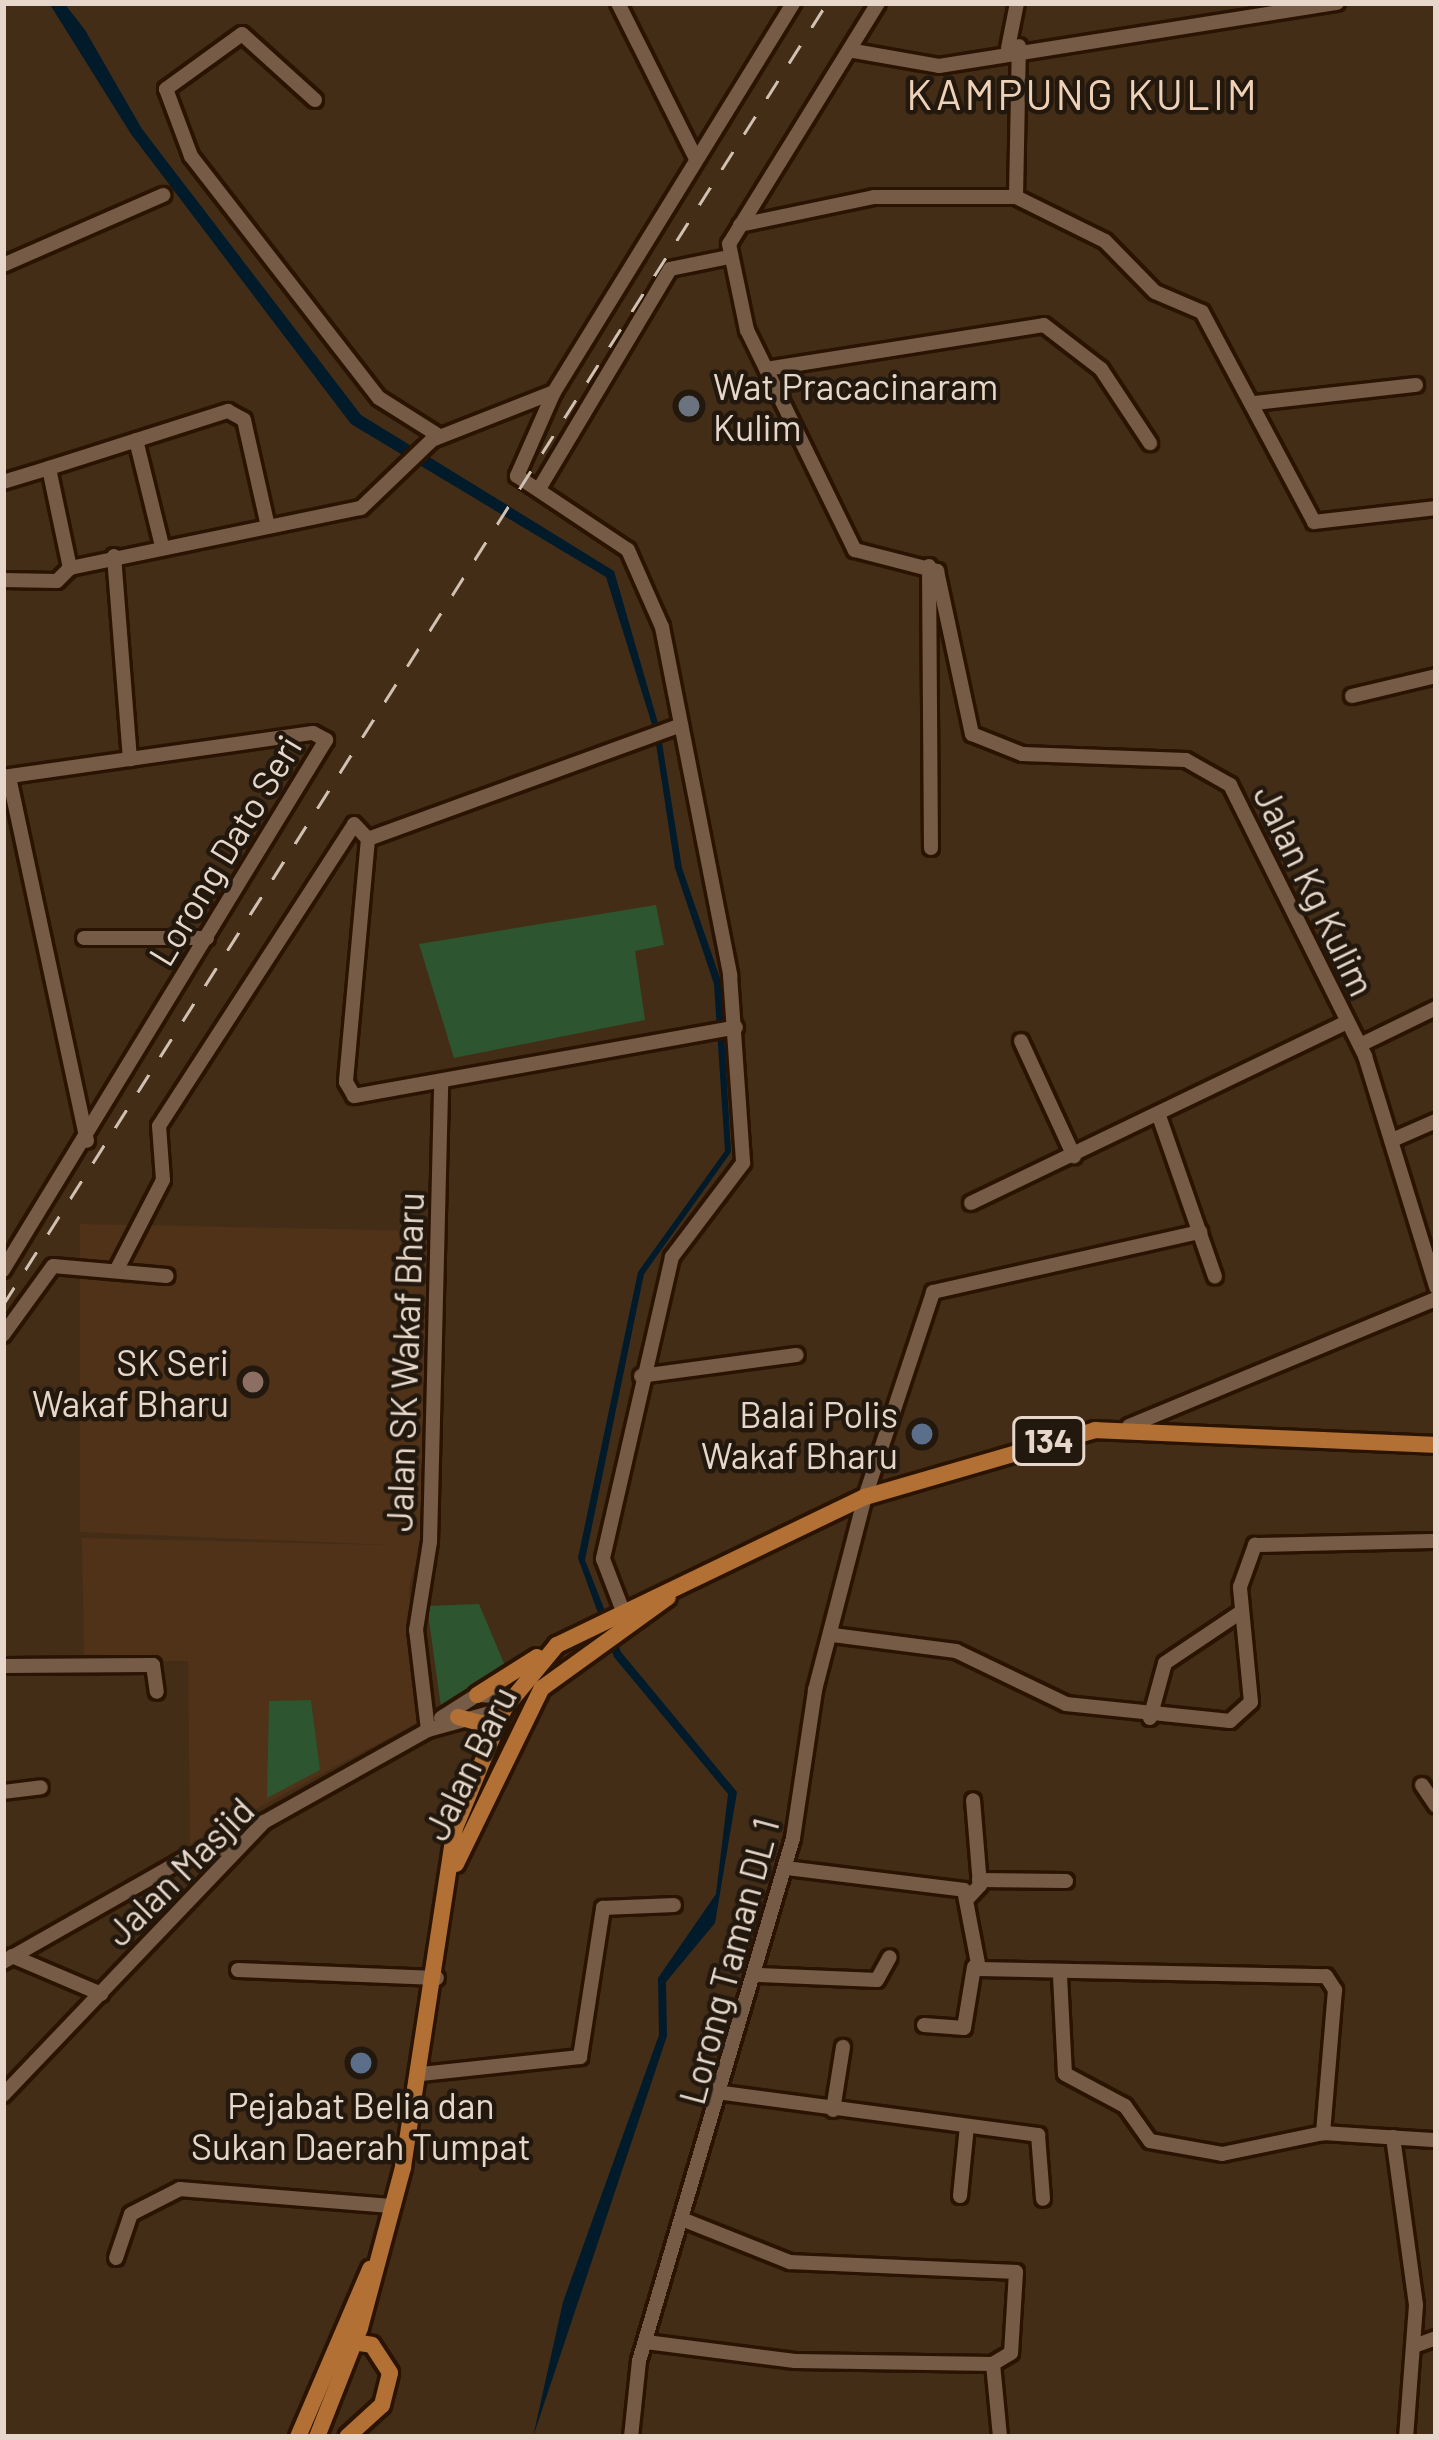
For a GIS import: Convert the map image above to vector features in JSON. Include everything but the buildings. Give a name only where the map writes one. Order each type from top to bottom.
[{"type":"main road","name":"134","points":[[687,1583],[865,1497],[1129,1426],[1436,1445]]},
{"type":"main road","name":"Jalan Baru","points":[[386,2236],[421,2074],[451,1875],[488,1743],[510,1704],[557,1645],[621,1606],[687,1583]]},
{"type":"main road","name":"Jalan Baru","points":[[451,1875],[509,1744],[542,1688],[687,1583]]},
{"type":"main road","points":[[477,1695],[557,1645]]},
{"type":"main road","points":[[509,1744],[510,1704],[542,1688]]},
{"type":"main road","points":[[458,1717],[481,1723],[488,1743]]},
{"type":"main road","points":[[316,2437],[356,2340],[386,2236]]},
{"type":"main road","points":[[298,2437],[386,2236]]},
{"type":"main road","points":[[334,2348],[356,2340]]},
{"type":"main road","points":[[346,2437],[389,2391],[383,2357],[356,2340]]},
{"type":"street","points":[[618,3],[696,159]]},
{"type":"street","points":[[621,1606],[603,1559],[641,1376],[672,1257],[743,1163],[732,1028],[662,627],[628,550],[539,490],[517,467],[554,392],[793,3]]},
{"type":"street","points":[[878,3],[854,51],[740,225],[724,258],[766,369],[855,550],[929,566]]},
{"type":"street","points":[[1016,196],[1017,3]]},
{"type":"street","points":[[854,51],[939,66],[1014,47],[1337,3]]},
{"type":"street","points":[[315,100],[242,34],[166,89],[191,156],[380,398],[436,438]]},
{"type":"street","points":[[3,265],[164,194]]},
{"type":"street","points":[[740,225],[874,197],[1016,196],[1105,241],[1155,292],[1202,312],[1225,369],[1255,403],[1314,522],[1436,508]]},
{"type":"street","points":[[539,490],[670,269],[724,258]]},
{"type":"street","points":[[766,369],[1044,325],[1101,369],[1150,443]]},
{"type":"street","points":[[1255,403],[1416,385]]},
{"type":"street","points":[[3,580],[57,581],[70,568],[161,542],[361,508],[408,459],[436,438],[554,392]]},
{"type":"street","points":[[3,482],[136,440],[240,414],[267,522]]},
{"type":"street","points":[[136,440],[161,542]]},
{"type":"street","points":[[49,468],[70,568]]},
{"type":"street","points":[[114,556],[130,759]]},
{"type":"street","points":[[929,566],[962,714],[932,714]]},
{"type":"street","points":[[929,566],[932,848]]},
{"type":"street","points":[[1352,696],[1436,676]]},
{"type":"street","name":"Jalan Kg Kulim","points":[[962,714],[988,748],[1186,760],[1221,775],[1360,1045],[1397,1138],[1436,1287]]},
{"type":"street","points":[[368,838],[681,725]]},
{"type":"street","name":"Lorong Dato Seri","points":[[3,1270],[87,1141],[326,740],[313,733],[6,777]]},
{"type":"street","points":[[6,777],[87,1141]]},
{"type":"street","points":[[116,1271],[163,1180],[159,1126],[308,881],[354,824],[368,838]]},
{"type":"street","points":[[368,838],[346,1082],[354,1096],[732,1028]]},
{"type":"street","points":[[84,938],[207,938]]},
{"type":"street","points":[[1360,1045],[1436,1008]]},
{"type":"street","points":[[971,1203],[1347,1022]]},
{"type":"street","points":[[1022,1041],[1074,1156]]},
{"type":"street","name":"Jalan SK Wakaf Bharu","points":[[428,1730],[416,1630],[430,1542],[440,1082]]},
{"type":"street","points":[[1159,1116],[1215,1277]]},
{"type":"street","points":[[1397,1138],[1436,1121]]},
{"type":"street","name":"Lorong Taman DL 1","points":[[631,2437],[646,2342],[687,2221],[786,1868],[865,1497],[933,1292],[1200,1232]]},
{"type":"street","points":[[3,1335],[46,1270],[167,1276]]},
{"type":"street","points":[[1129,1426],[1436,1298]]},
{"type":"street","points":[[641,1376],[797,1354]]},
{"type":"street","points":[[832,1635],[956,1651],[1066,1704],[1150,1718],[1247,1713],[1253,1645],[1241,1612],[1255,1545],[1436,1540]]},
{"type":"street","points":[[1150,1718],[1165,1663],[1241,1612]]},
{"type":"street","points":[[3,1666],[153,1665],[157,1692]]},
{"type":"street","points":[[477,1695],[510,1704]]},
{"type":"street","name":"Jalan Masjid","points":[[3,2095],[237,1844],[428,1730],[477,1695]]},
{"type":"street","name":"Jalan Masjid","points":[[428,1730],[510,1704]]},
{"type":"street","points":[[1422,1785],[1436,1806]]},
{"type":"street","points":[[3,1792],[41,1787]]},
{"type":"street","points":[[924,2025],[964,2028],[974,1967],[969,1897],[980,1880],[973,1800]]},
{"type":"street","points":[[6,1958],[184,1859],[237,1844]]},
{"type":"street","points":[[786,1868],[969,1897]]},
{"type":"street","points":[[980,1880],[1066,1881]]},
{"type":"street","points":[[421,2074],[580,2057],[603,1908],[674,1905]]},
{"type":"street","points":[[759,1975],[877,1980],[890,1957]]},
{"type":"street","points":[[6,1958],[101,1994]]},
{"type":"street","points":[[974,1967],[1060,1976],[1326,1976],[1335,1990],[1323,2133]]},
{"type":"street","points":[[238,1970],[437,1978]]},
{"type":"street","points":[[1060,1976],[1065,2074],[1125,2106],[1150,2141],[1244,2154],[1323,2133],[1433,2140]]},
{"type":"street","points":[[833,2110],[842,2048]]},
{"type":"street","points":[[724,2092],[1043,2138],[1043,2199]]},
{"type":"street","points":[[960,2196],[967,2126]]},
{"type":"street","points":[[1393,2137],[1417,2344],[1406,2437]]},
{"type":"street","points":[[116,2258],[131,2214],[180,2188],[393,2206]]},
{"type":"street","points":[[646,2342],[795,2361],[993,2363],[1011,2353],[1016,2272],[790,2262],[687,2221]]},
{"type":"street","points":[[1417,2344],[1436,2338]]},
{"type":"street","points":[[993,2363],[1000,2437]]},
{"type":"shaded area","name":"SK Seri Wakaf Bharu","points":[[80,1224],[430,1231],[421,1547],[409,1587],[419,1722],[190,1844],[188,1661],[84,1661],[82,1538],[390,1545],[80,1532]]},
{"type":"green space","points":[[656,905],[664,945],[635,951],[645,1020],[454,1058],[419,944]]},
{"type":"green space","points":[[479,1604],[506,1668],[441,1707],[427,1606]]},
{"type":"green space","points":[[311,1700],[320,1770],[267,1798],[269,1701]]},
{"type":"water","points":[[49,3],[64,3],[85,30],[142,129],[361,415],[614,571],[660,730],[682,868],[721,981],[731,1152],[644,1274],[585,1560],[621,1652],[737,1792],[715,1923],[666,1982],[667,2036],[533,2437],[563,2302],[659,2035],[658,1978],[716,1894],[728,1794],[614,1657],[578,1558],[638,1272],[725,1151],[714,984],[675,868],[654,731],[606,577],[351,424],[131,134]]},
{"type":"railway","points":[[3,1305],[827,3]]},
{"type":"place","name":"Wat Pracacinaram Kulim","points":[[689,406]]},
{"type":"place","name":"SK Seri Wakaf Bharu","points":[[253,1382]]},
{"type":"place","name":"Balai Polis Wakaf Bharu","points":[[922,1434]]},
{"type":"place","name":"Pejabat Belia dan Sukan Daerah Tumpat","points":[[361,2063]]},
{"type":"district","name":"KAMPUNG KULIM","points":[[1083,93]]}]
